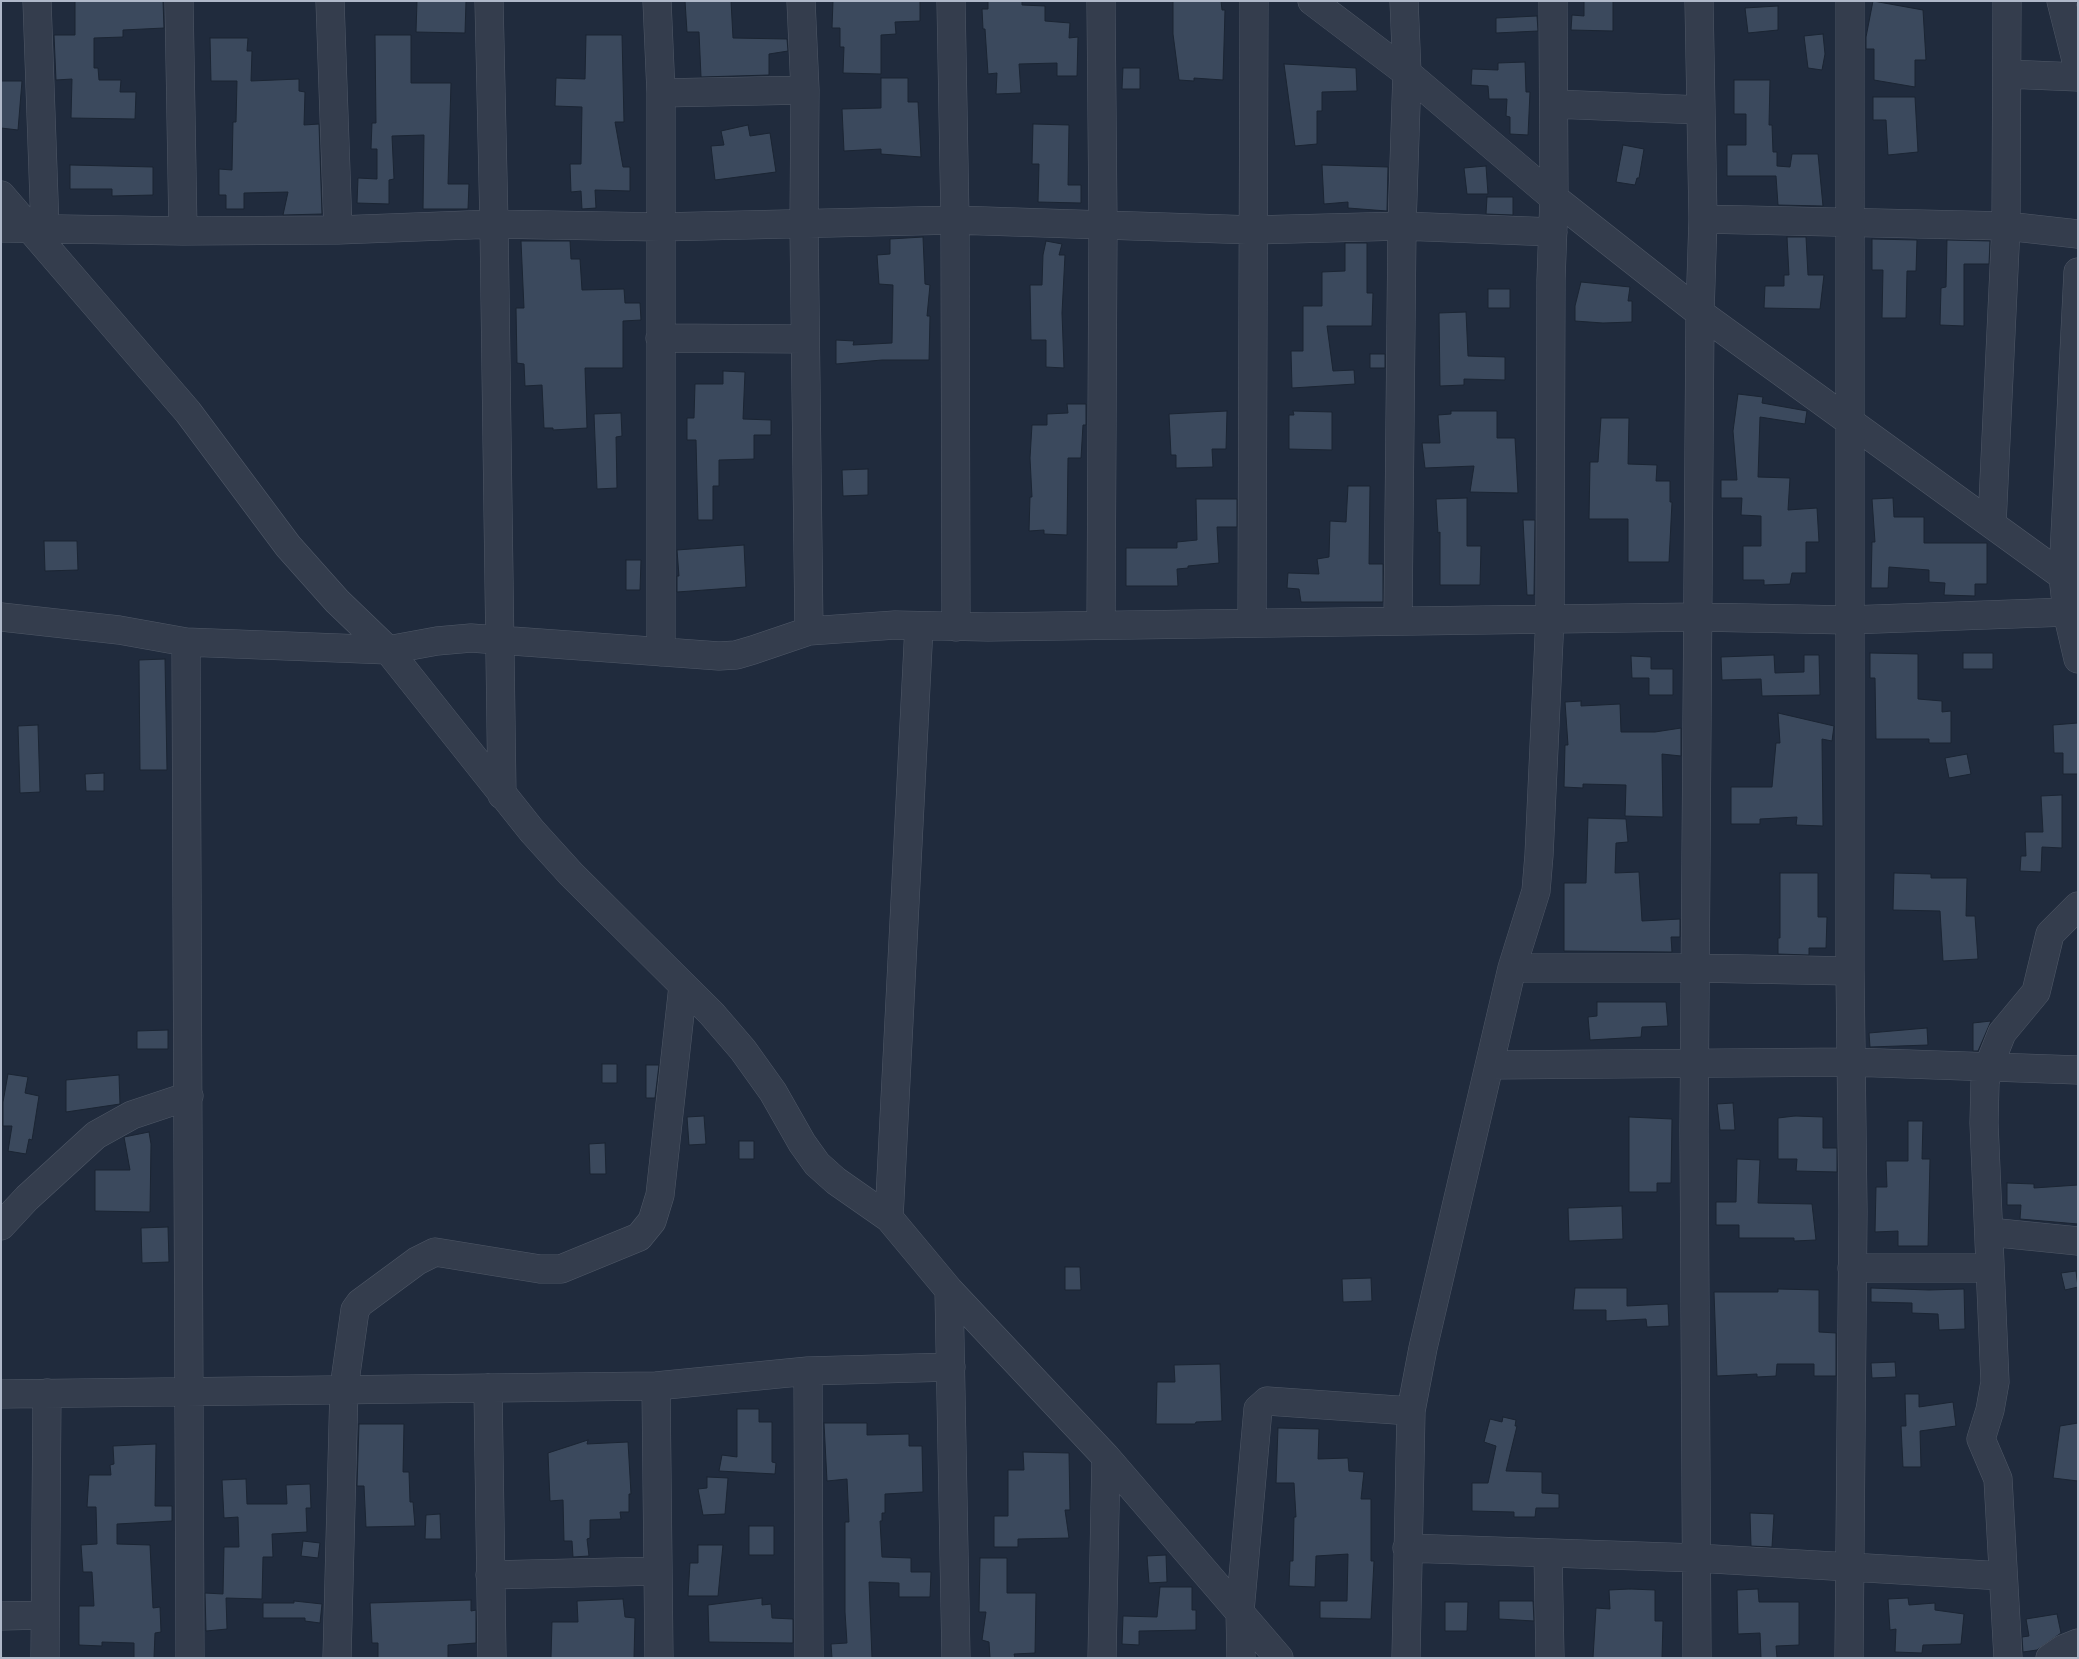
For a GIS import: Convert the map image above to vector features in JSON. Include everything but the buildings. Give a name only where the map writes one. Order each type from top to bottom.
[{"type":"street","points":[[37,1],[37,228]]},
{"type":"street","points":[[179,1],[183,231]]},
{"type":"street","points":[[330,1],[338,230]]},
{"type":"street","points":[[489,1],[502,795]]},
{"type":"street","points":[[657,1],[661,93],[661,652]]},
{"type":"street","points":[[801,1],[805,90],[804,339],[809,631]]},
{"type":"street","points":[[951,1],[955,220],[956,627]]},
{"type":"street","points":[[1101,1],[1103,225],[1101,625]]},
{"type":"street","points":[[1252,622],[1254,1]]},
{"type":"street","points":[[1312,1],[1407,73],[1554,198],[1700,313],[2070,582]]},
{"type":"street","points":[[1398,620],[1402,226],[1407,73],[1404,1]]},
{"type":"street","points":[[1406,1658],[1411,1411],[1512,968],[1536,891],[1550,618],[1554,198],[1553,1]]},
{"type":"street","points":[[1696,1658],[1694,1064],[1700,313],[1703,219],[1699,1]]},
{"type":"street","points":[[1849,1658],[1852,1268],[1849,421],[1851,223],[1850,1]]},
{"type":"street","points":[[1992,524],[2006,226],[2007,1]]},
{"type":"street","points":[[2061,1],[2078,68]]},
{"type":"street","points":[[2007,74],[2078,77]]},
{"type":"street","points":[[661,93],[805,90]]},
{"type":"street","points":[[1554,104],[1701,110]]},
{"type":"street","points":[[1,195],[37,228],[188,412],[288,546],[337,601],[388,650],[502,795],[571,874],[683,986],[743,1050],[773,1092],[802,1143],[817,1164],[836,1181],[889,1218],[949,1290],[1106,1457],[1279,1658]]},
{"type":"street","points":[[1703,219],[2006,226],[2078,234]]},
{"type":"street","points":[[1,228],[183,231],[338,230],[494,224],[660,227],[955,220],[1254,230],[1402,226],[1553,232]]},
{"type":"street","points":[[2078,272],[2070,582],[2067,612],[2078,659]]},
{"type":"street","points":[[660,338],[804,339]]},
{"type":"street","points":[[1,618],[119,630],[186,642],[388,650],[437,641],[471,638],[692,655],[736,655],[809,631],[863,626],[956,627],[1697,617],[1850,620],[2067,612]]},
{"type":"street","points":[[889,1218],[919,626]]},
{"type":"street","points":[[186,642],[190,1658]]},
{"type":"street","points":[[2008,1658],[1997,1474],[1981,1439],[1990,1410],[1995,1382],[1984,1123],[1988,1068],[2002,1033],[2036,992],[2050,934],[2078,906]]},
{"type":"street","points":[[1512,968],[1695,968],[1850,971]]},
{"type":"street","points":[[337,1658],[344,1388],[355,1310],[360,1303],[424,1256],[435,1252],[540,1269],[561,1269],[639,1237],[652,1220],[660,1195],[683,986]]},
{"type":"street","points":[[1490,1064],[1851,1062],[2078,1070]]},
{"type":"street","points":[[1,1226],[27,1198],[96,1135],[132,1115],[189,1096]]},
{"type":"street","points":[[1989,1232],[2078,1241]]},
{"type":"street","points":[[1852,1268],[1989,1268]]},
{"type":"street","points":[[949,1290],[956,1658]]},
{"type":"street","points":[[1,1394],[344,1388],[656,1386],[808,1371],[951,1367]]},
{"type":"street","points":[[808,1371],[809,1658]]},
{"type":"street","points":[[656,1386],[659,1658]]},
{"type":"street","points":[[488,1388],[492,1658]]},
{"type":"street","points":[[44,1658],[47,1393]]},
{"type":"street","points":[[1241,1658],[1240,1611],[1256,1416],[1262,1403],[1267,1401],[1411,1411]]},
{"type":"street","points":[[1102,1658],[1106,1457]]},
{"type":"street","points":[[1407,1548],[1696,1558],[2004,1576]]},
{"type":"street","points":[[1548,1553],[1550,1658]]},
{"type":"street","points":[[490,1575],[658,1571]]},
{"type":"street","points":[[1,1616],[45,1615]]},
{"type":"street","points":[[2050,1658],[2063,1649],[2078,1643]]}]
